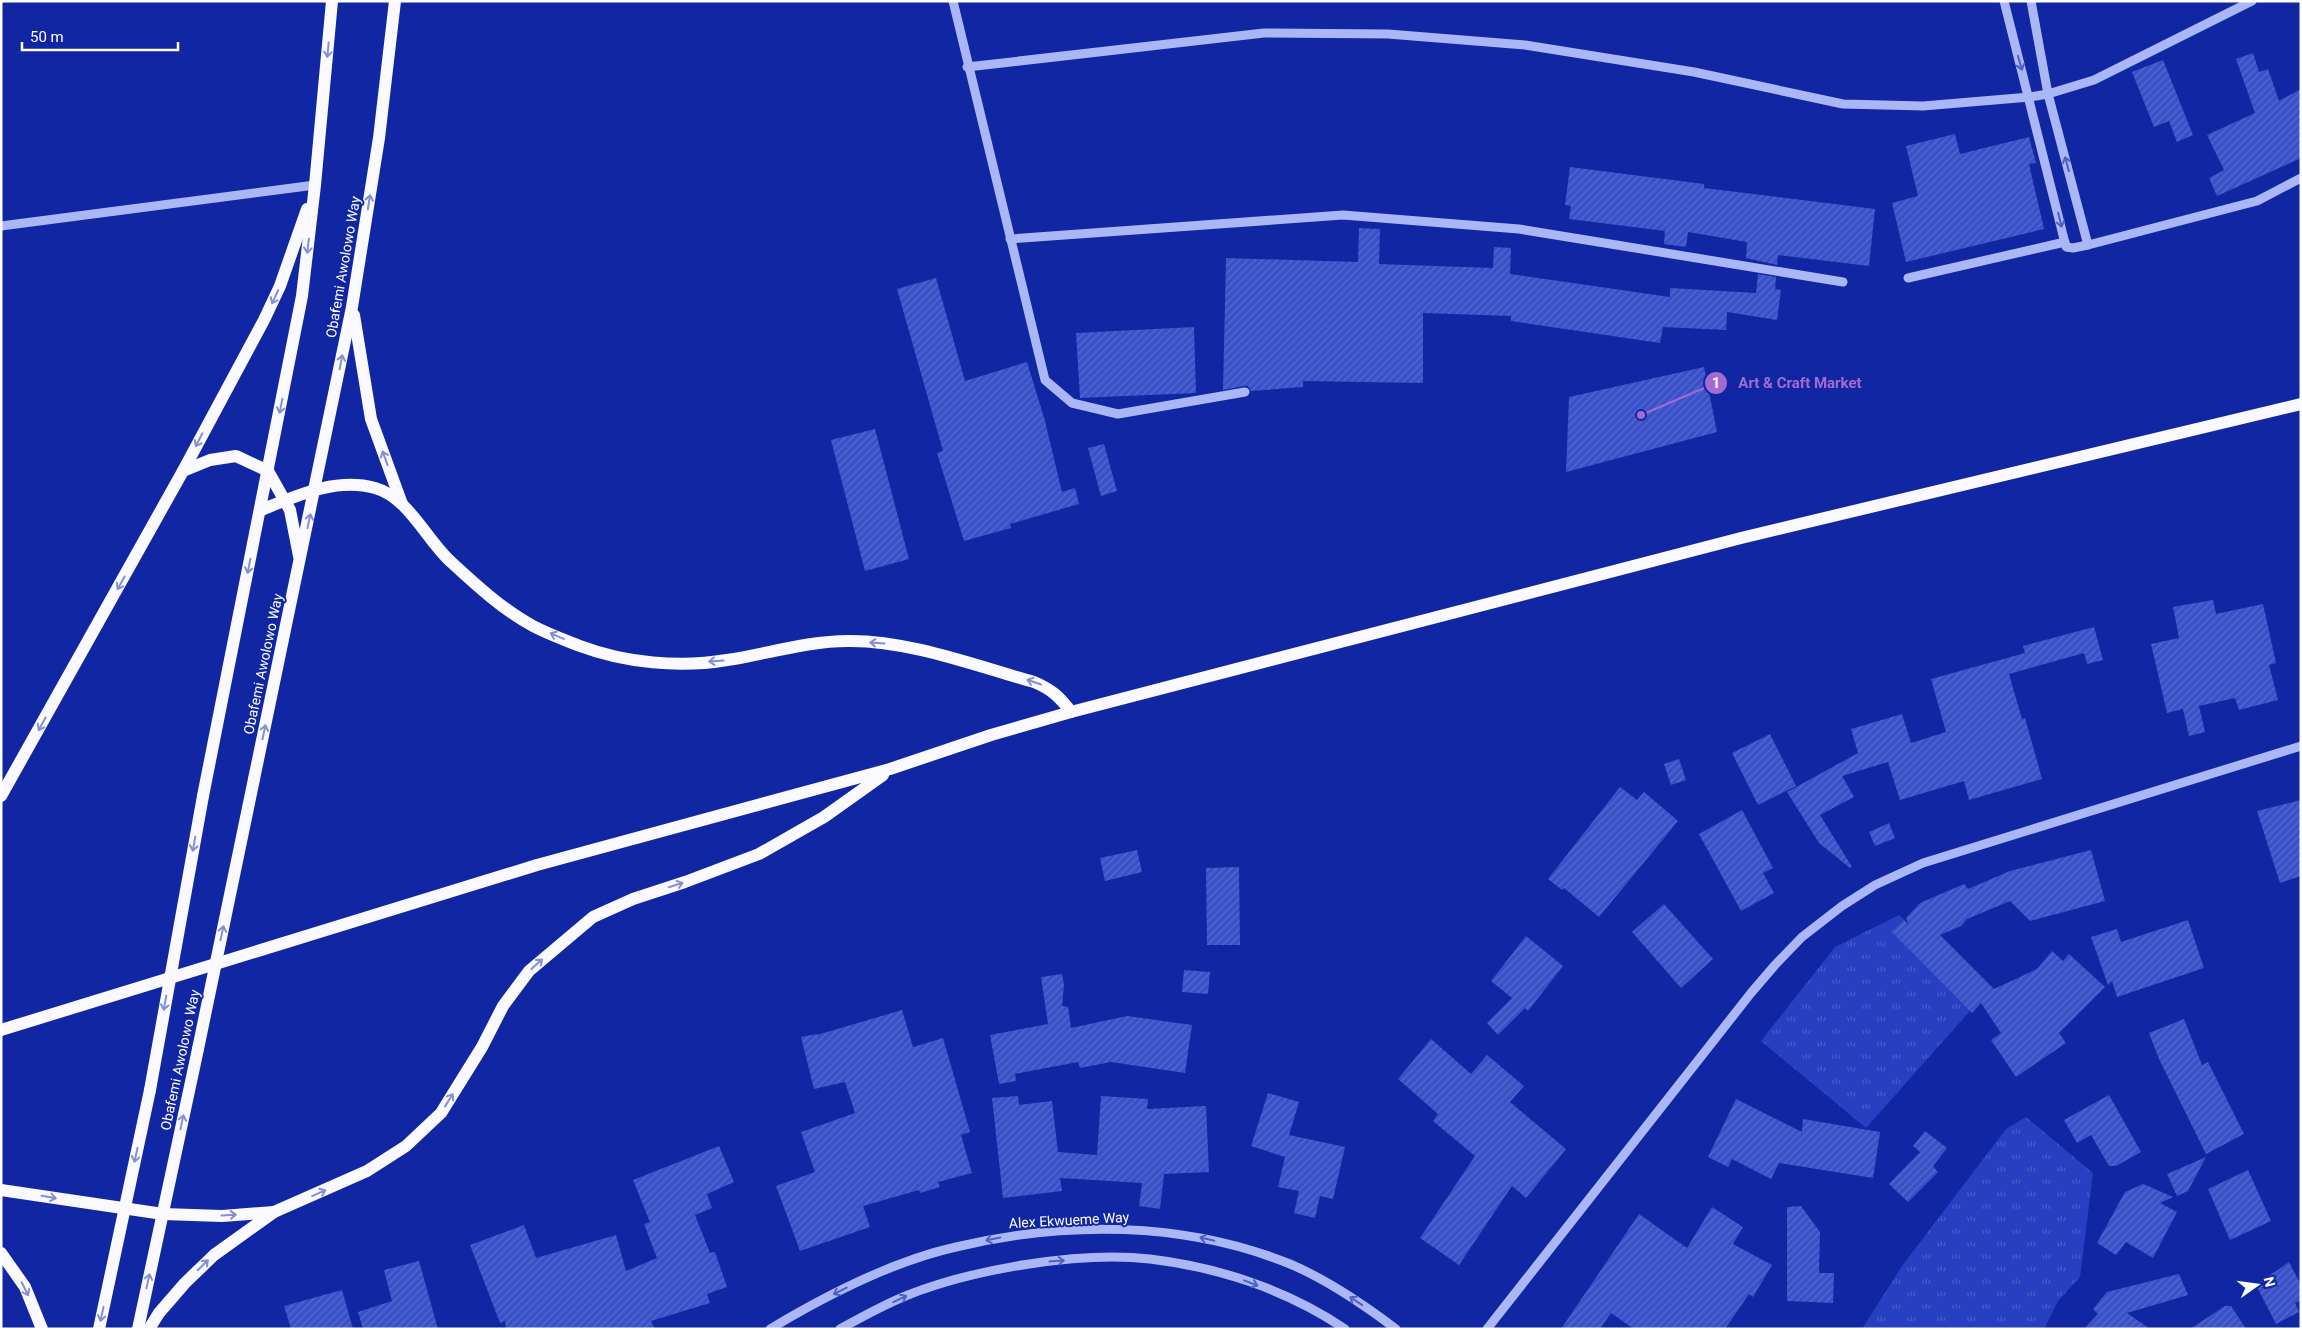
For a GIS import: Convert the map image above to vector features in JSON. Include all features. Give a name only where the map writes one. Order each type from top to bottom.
[{"type":"main road","name":"Obafemi Awolowo Way","points":[[99,1329],[150,1090],[203,796],[302,296],[315,185],[332,1]]},
{"type":"main road","name":"Obafemi Awolowo Way","points":[[138,1329],[316,488],[352,306],[379,138],[395,1]]},
{"type":"main road","points":[[1,796],[183,471],[280,286],[315,185]]},
{"type":"main road","points":[[352,306],[371,419],[402,504]]},
{"type":"main road","points":[[1,1030],[537,865],[890,769],[992,735],[1071,712],[1741,538],[2301,404]]},
{"type":"main road","points":[[183,471],[210,460],[236,456],[268,471],[290,510],[300,563]]},
{"type":"main road","points":[[260,510],[316,488],[351,485],[376,488],[402,504],[448,560],[494,599],[533,626],[582,647],[630,658],[676,664],[725,660],[787,648],[847,641],[897,644],[1050,688],[1062,699],[1071,712]]},
{"type":"main road","points":[[149,1329],[159,1313],[185,1283],[214,1254],[274,1212],[367,1171],[406,1146],[441,1113],[482,1047],[503,1006],[529,971],[593,918],[633,899],[759,854],[824,817],[890,769]]},
{"type":"main road","points":[[1,1190],[163,1214],[222,1216],[274,1212]]},
{"type":"main road","points":[[1,1253],[25,1287],[42,1329]]},
{"type":"street","points":[[953,1],[967,67],[1045,380],[1072,403],[1118,414],[1245,392]]},
{"type":"street","points":[[2004,1],[2030,97],[2066,247],[2073,248],[2088,245],[2257,202],[2301,178]]},
{"type":"street","points":[[2032,1],[2048,94],[2088,245]]},
{"type":"street","points":[[967,67],[1264,33],[1388,34],[1525,45],[1694,72],[1843,104],[1923,106],[2030,97],[2048,94],[2094,80],[2252,1]]},
{"type":"street","points":[[1,226],[315,185]]},
{"type":"street","points":[[1010,239],[1343,214],[1519,229],[1843,282]]},
{"type":"street","points":[[1908,278],[2065,242]]},
{"type":"street","points":[[1487,1329],[1750,993],[1802,938],[1842,906],[1875,885],[1924,863],[2301,746]]},
{"type":"street","name":"Alex Ekwueme Way","points":[[770,1329],[848,1287],[954,1247],[1005,1237],[1112,1229],[1157,1230],[1203,1238],[1253,1251],[1291,1265],[1338,1289],[1396,1329]]},
{"type":"street","points":[[840,1329],[908,1295],[962,1279],[1038,1263],[1100,1258],[1149,1259],[1195,1267],[1243,1279],[1320,1312],[1345,1329]]},
{"type":"green space","points":[[1899,915],[1985,994],[1866,1128],[1761,1041],[1835,947]]},
{"type":"green space","points":[[2026,1117],[2093,1173],[2080,1277],[2058,1301],[2044,1329],[1862,1329],[1902,1266],[2006,1129]]},
{"type":"building","points":[[2253,53],[2259,72],[2268,69],[2279,101],[2301,89],[2301,158],[2217,196],[2209,178],[2224,170],[2207,135],[2255,113],[2236,59]]},
{"type":"building","points":[[2163,60],[2193,135],[2177,142],[2169,121],[2154,127],[2132,72]]},
{"type":"building","points":[[1955,134],[1960,154],[2029,137],[2036,163],[2029,164],[2044,229],[1906,262],[1892,203],[1918,196],[1906,146]]},
{"type":"building","points":[[1570,167],[1704,184],[1704,188],[1875,209],[1869,266],[1778,255],[1777,265],[1746,258],[1747,242],[1688,232],[1686,247],[1664,244],[1665,231],[1569,219],[1571,206],[1565,205]]},
{"type":"building","points":[[1359,228],[1380,229],[1379,264],[1493,268],[1494,247],[1511,248],[1510,274],[1670,297],[1670,288],[1756,293],[1758,274],[1776,277],[1775,289],[1781,290],[1777,320],[1727,312],[1726,330],[1663,327],[1660,343],[1511,321],[1511,316],[1423,313],[1423,383],[1303,381],[1303,387],[1251,391],[1248,386],[1244,386],[1223,390],[1226,258],[1358,262]]},
{"type":"building","points":[[936,278],[965,381],[1027,362],[1045,421],[1062,492],[1075,488],[1079,504],[1010,524],[1011,528],[964,541],[937,453],[943,451],[897,289]]},
{"type":"building","points":[[1194,327],[1196,393],[1080,398],[1076,333]]},
{"type":"building","points":[[1704,367],[1717,432],[1566,472],[1569,397]]},
{"type":"building","points":[[875,429],[909,559],[865,571],[831,440]]},
{"type":"building","points":[[1104,444],[1117,491],[1101,496],[1088,448]]},
{"type":"building","points":[[2213,600],[2216,614],[2263,604],[2276,663],[2269,665],[2278,700],[2239,710],[2235,698],[2199,706],[2205,732],[2189,736],[2183,709],[2167,713],[2151,644],[2179,638],[2173,607]]},
{"type":"building","points":[[2094,627],[2103,660],[2087,664],[2084,653],[2009,674],[2022,719],[2025,718],[2042,779],[1969,800],[1964,781],[1900,800],[1888,762],[1842,776],[1854,797],[1820,815],[1852,867],[1850,868],[1819,843],[1787,792],[1858,753],[1851,729],[1902,714],[1911,743],[1946,732],[1931,679],[2025,653],[2023,646]]},
{"type":"building","points":[[1770,734],[1796,786],[1758,805],[1732,753]]},
{"type":"building","points":[[1679,759],[1686,780],[1671,785],[1664,764]]},
{"type":"building","points":[[1620,787],[1637,800],[1644,792],[1678,821],[1599,917],[1564,888],[1562,890],[1548,879]]},
{"type":"building","points":[[2301,800],[2301,876],[2280,883],[2257,811]]},
{"type":"building","points":[[1742,810],[1773,868],[1763,873],[1774,893],[1741,911],[1699,834]]},
{"type":"building","points":[[1889,823],[1895,838],[1875,846],[1869,832]]},
{"type":"building","points":[[1137,850],[1142,872],[1105,881],[1100,858]]},
{"type":"building","points":[[2091,850],[2105,901],[2030,921],[2010,901],[1967,919],[1961,926],[1940,935],[1994,989],[2037,969],[2052,951],[2063,961],[2069,954],[2105,987],[2059,1033],[2066,1043],[2016,1077],[1991,1040],[2001,1033],[1981,1003],[1972,1013],[1892,932],[1904,920],[1909,925],[1906,918],[1920,903],[1964,884],[1968,889],[2010,871]]},
{"type":"building","points":[[1239,867],[1240,945],[1207,945],[1206,868]]},
{"type":"building","points":[[1664,904],[1713,959],[1681,988],[1632,932]]},
{"type":"building","points":[[2188,920],[2204,968],[2117,997],[2112,981],[2108,985],[2091,937],[2117,929],[2121,942]]},
{"type":"building","points":[[1526,936],[1563,966],[1528,1011],[1525,1008],[1498,1035],[1487,1023],[1512,998],[1491,981]]},
{"type":"building","points":[[1184,970],[1210,972],[1208,994],[1182,992]]},
{"type":"building","points":[[1062,974],[1064,985],[1062,1006],[1068,1007],[1071,1028],[1127,1016],[1192,1025],[1185,1073],[1111,1062],[1080,1068],[1078,1062],[1015,1074],[1016,1081],[999,1084],[990,1035],[1048,1024],[1041,977]]},
{"type":"building","points":[[902,1010],[913,1047],[943,1038],[970,1132],[961,1135],[972,1173],[938,1182],[940,1187],[920,1193],[919,1190],[863,1206],[870,1227],[800,1251],[776,1186],[815,1172],[801,1132],[855,1113],[845,1082],[814,1089],[801,1037],[817,1035]]},
{"type":"building","points":[[2184,1019],[2202,1065],[2208,1062],[2244,1134],[2206,1154],[2159,1059],[2149,1033]]},
{"type":"building","points":[[1431,1039],[1471,1074],[1487,1055],[1524,1086],[1510,1102],[1566,1149],[1526,1198],[1512,1186],[1459,1265],[1420,1238],[1475,1156],[1433,1121],[1438,1114],[1398,1079]]},
{"type":"building","points":[[1268,1093],[1299,1102],[1289,1135],[1345,1147],[1333,1199],[1320,1196],[1315,1218],[1294,1213],[1299,1191],[1278,1187],[1285,1157],[1251,1146]]},
{"type":"building","points":[[2109,1095],[2141,1152],[2116,1166],[2109,1166],[2091,1135],[2077,1143],[2064,1120]]},
{"type":"building","points":[[1018,1096],[1019,1105],[1052,1101],[1058,1152],[1097,1155],[1101,1096],[1148,1099],[1147,1109],[1206,1106],[1209,1172],[1164,1174],[1160,1209],[1139,1206],[1142,1183],[1060,1178],[1062,1191],[1003,1198],[992,1098]]},
{"type":"building","points":[[1736,1099],[1802,1132],[1803,1119],[1880,1132],[1873,1178],[1779,1163],[1771,1179],[1732,1159],[1728,1167],[1708,1157]]},
{"type":"building","points":[[1925,1131],[1947,1148],[1933,1166],[1938,1172],[1908,1202],[1889,1184],[1920,1152],[1913,1146]]},
{"type":"building","points":[[719,1146],[734,1182],[707,1194],[712,1208],[695,1215],[710,1253],[715,1252],[727,1287],[707,1294],[710,1303],[651,1321],[655,1329],[506,1329],[505,1321],[500,1323],[470,1245],[524,1225],[536,1258],[616,1235],[626,1271],[657,1258],[644,1224],[650,1222],[633,1180]]},
{"type":"building","points":[[2206,1157],[2188,1191],[2177,1196],[2167,1174]]},
{"type":"building","points":[[2248,1170],[2271,1221],[2230,1240],[2208,1189]]},
{"type":"building","points":[[2143,1184],[2173,1197],[2160,1203],[2177,1212],[2153,1258],[2126,1242],[2116,1255],[2097,1243],[2125,1192]]},
{"type":"building","points":[[1801,1206],[1820,1232],[1819,1273],[1834,1273],[1833,1303],[1787,1301],[1787,1207]]},
{"type":"building","points":[[1712,1207],[1743,1227],[1733,1244],[1772,1265],[1753,1297],[1749,1294],[1725,1329],[1634,1329],[1611,1313],[1600,1329],[1561,1329],[1639,1214],[1687,1248]]},
{"type":"building","points":[[419,1261],[438,1329],[363,1329],[358,1312],[392,1301],[384,1270]]},
{"type":"building","points":[[2289,1262],[2301,1285],[2301,1300],[2295,1303],[2299,1312],[2276,1324],[2256,1285]]},
{"type":"building","points":[[2179,1274],[2188,1295],[2127,1313],[2150,1329],[2084,1329],[2098,1314],[2093,1309],[2107,1292]]},
{"type":"building","points":[[342,1290],[353,1329],[291,1329],[284,1306]]},
{"type":"building","points":[[2225,1306],[2231,1306],[2246,1329],[2190,1329]]},
{"type":"place","name":"Art & Craft Market","points":[[1641,415]]}]
